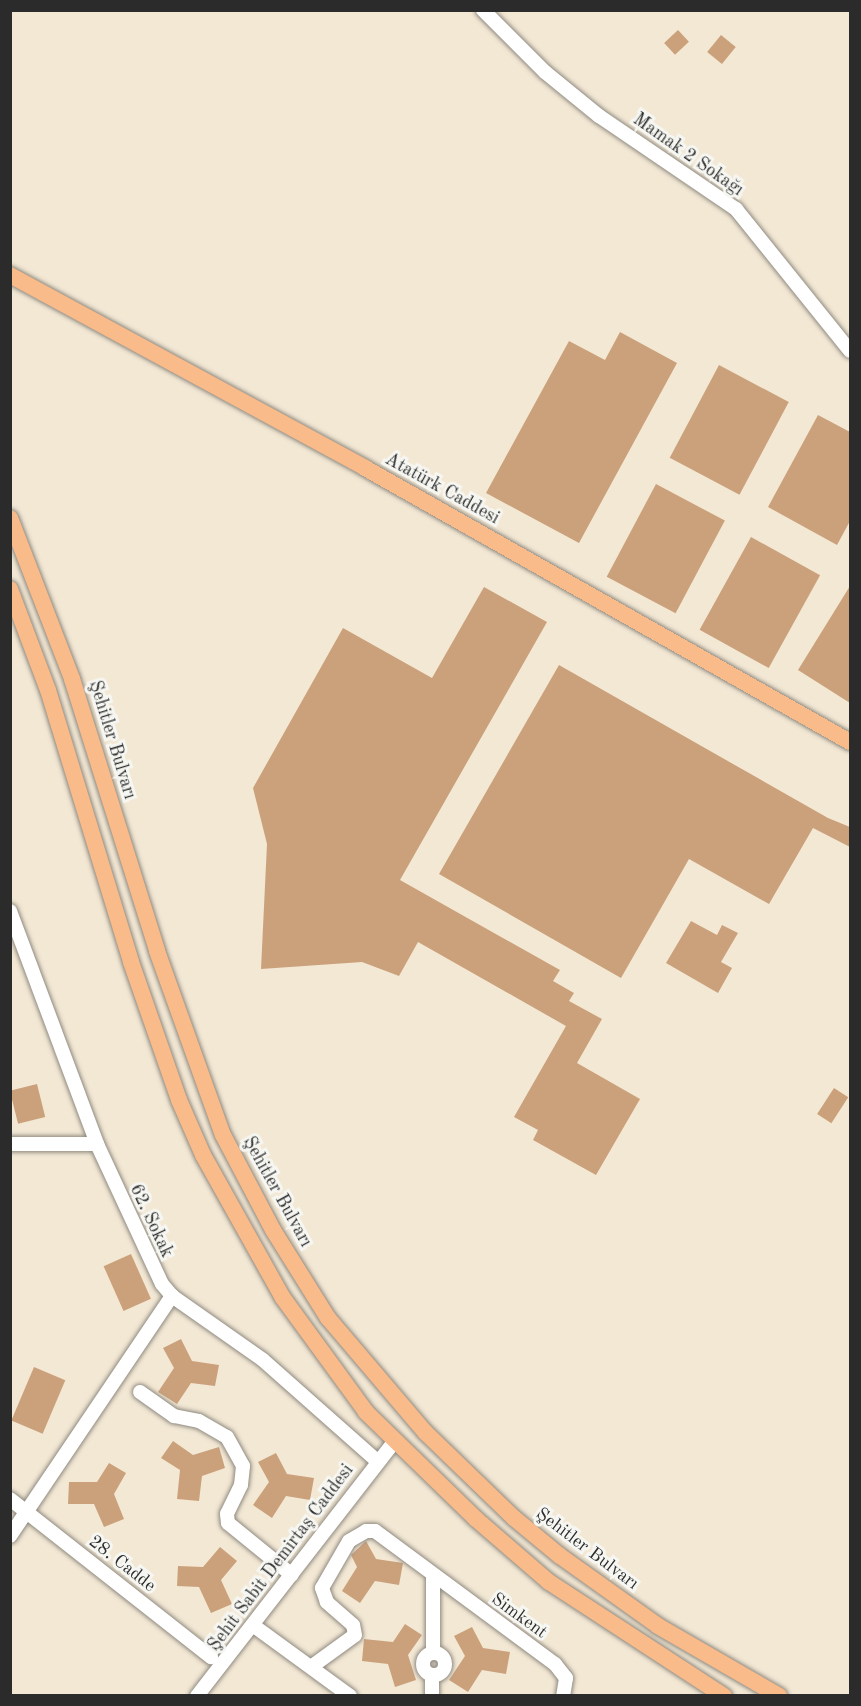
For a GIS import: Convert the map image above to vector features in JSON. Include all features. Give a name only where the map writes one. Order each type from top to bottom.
[{"type":"main road","name":"Atatürk Caddesi","points":[[10,275],[375,474],[850,742]]},
{"type":"main road","name":"Şehitler Bulvarı","points":[[10,518],[72,679],[158,951],[223,1135],[273,1230],[328,1318],[425,1432],[514,1518],[560,1556],[658,1626],[779,1695]]},
{"type":"main road","points":[[10,589],[48,690],[155,1035],[202,1155],[283,1298],[359,1404],[394,1442],[549,1582],[714,1693]]},
{"type":"street","name":"Mamak 2 Sokağı","points":[[483,10],[545,72],[599,116],[736,209],[850,351]]},
{"type":"street","name":"62. Sokak","points":[[10,910],[97,1144],[151,1265],[172,1296],[263,1360],[377,1461]]},
{"type":"street","points":[[10,1144],[97,1144]]},
{"type":"street","points":[[10,1536],[172,1296]]},
{"type":"street","points":[[140,1392],[174,1416],[200,1421],[227,1437],[243,1466],[241,1485],[227,1514],[228,1523],[292,1575]]},
{"type":"street","name":"Şehit Sabit Demirtaş Caddesi","points":[[197,1695],[254,1626],[377,1461],[394,1442]]},
{"type":"street","name":"28. Cadde","points":[[10,1499],[211,1657]]},
{"type":"street","name":"Simkent","points":[[311,1667],[355,1635],[353,1625],[327,1602],[322,1588],[331,1566],[349,1541],[366,1531],[375,1531],[555,1664],[567,1678],[563,1695]]},
{"type":"street","points":[[432,1695],[432,1675],[443,1671],[445,1664],[443,1657],[433,1652],[433,1575]]},
{"type":"street","points":[[254,1626],[350,1695]]},
{"type":"building","points":[[678,30],[689,42],[675,55],[664,43]]},
{"type":"building","points":[[721,35],[736,47],[722,64],[707,52]]},
{"type":"building","points":[[620,332],[677,363],[579,543],[486,493],[569,341],[605,360]]},
{"type":"building","points":[[719,365],[789,402],[739,495],[670,458]]},
{"type":"building","points":[[818,415],[850,432],[850,521],[837,545],[768,507]]},
{"type":"building","points":[[656,484],[725,521],[676,613],[607,577]]},
{"type":"building","points":[[751,537],[820,575],[769,668],[700,630]]},
{"type":"building","points":[[850,586],[850,703],[798,670]]},
{"type":"building","points":[[484,587],[547,622],[400,880],[560,970],[553,981],[574,993],[569,1001],[602,1019],[577,1063],[640,1099],[596,1175],[533,1140],[538,1130],[514,1117],[566,1026],[418,942],[399,976],[362,962],[261,969],[267,844],[253,788],[343,628],[432,678]]},
{"type":"building","points":[[559,665],[828,818],[850,827],[850,847],[813,828],[769,904],[689,859],[621,978],[439,874]]},
{"type":"building","points":[[691,921],[717,935],[722,925],[738,933],[721,962],[732,968],[718,993],[666,963]]},
{"type":"building","points":[[37,1084],[45,1117],[18,1124],[10,1091]]},
{"type":"building","points":[[834,1088],[848,1097],[831,1123],[817,1114]]},
{"type":"building","points":[[131,1254],[151,1299],[124,1311],[104,1266]]},
{"type":"building","points":[[181,1339],[192,1361],[219,1365],[215,1386],[191,1383],[177,1404],[158,1392],[174,1368],[163,1348]]},
{"type":"building","points":[[34,1367],[65,1380],[43,1434],[11,1420]]},
{"type":"building","points":[[173,1441],[193,1455],[219,1447],[225,1468],[202,1476],[199,1501],[177,1499],[180,1470],[161,1458]]},
{"type":"building","points":[[276,1453],[287,1474],[314,1478],[310,1500],[286,1496],[272,1518],[253,1505],[269,1482],[258,1462]]},
{"type":"building","points":[[109,1463],[126,1473],[114,1494],[124,1519],[104,1527],[94,1504],[68,1504],[69,1482],[97,1482]]},
{"type":"building","points":[[366,1541],[376,1559],[403,1563],[399,1585],[375,1581],[360,1603],[342,1591],[357,1567],[351,1555]]},
{"type":"building","points":[[220,1547],[237,1561],[221,1580],[232,1604],[211,1613],[199,1587],[177,1586],[178,1566],[203,1567]]},
{"type":"building","points":[[405,1624],[422,1635],[408,1655],[416,1680],[395,1687],[388,1664],[362,1661],[364,1639],[393,1642]]},
{"type":"building","points":[[472,1627],[483,1648],[510,1652],[506,1674],[482,1670],[468,1692],[449,1680],[465,1656],[454,1636]]}]
